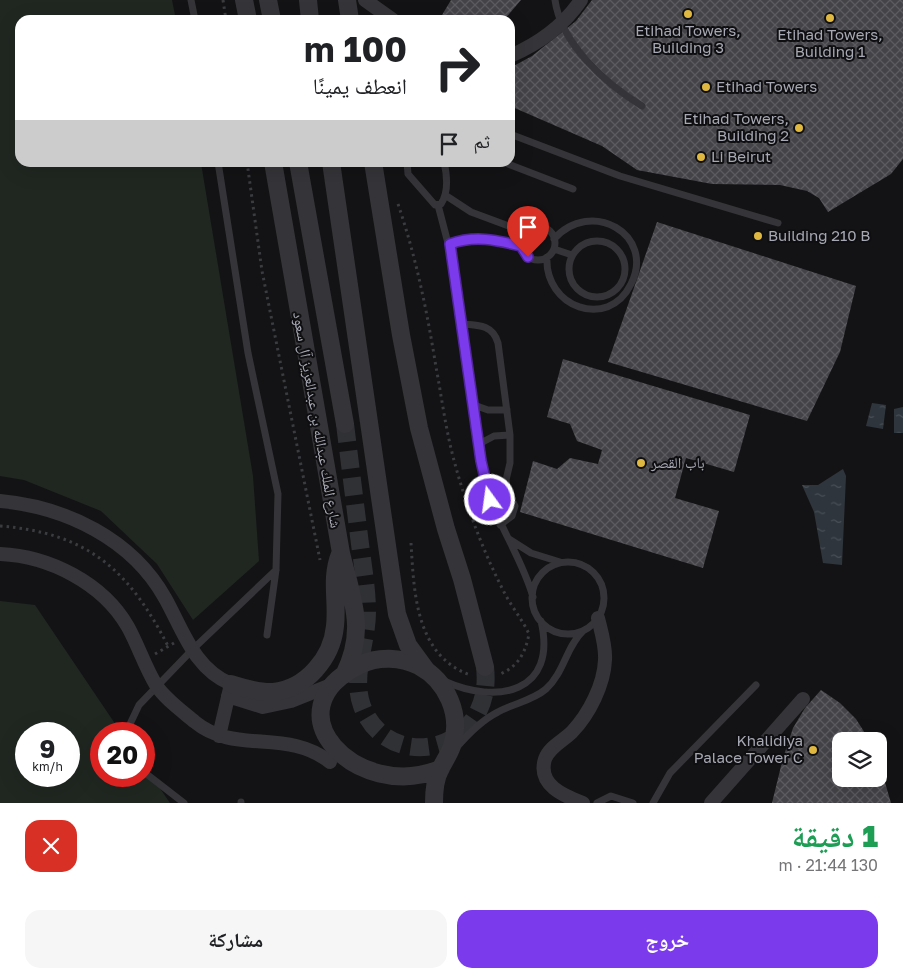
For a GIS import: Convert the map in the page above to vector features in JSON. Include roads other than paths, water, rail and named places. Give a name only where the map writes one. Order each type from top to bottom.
[{"type":"street","points":[[244,0],[247,15]]},
{"type":"street","points":[[268,0],[271,15]]},
{"type":"street","points":[[308,0],[310,15]]},
{"type":"street","points":[[347,0],[349,15]]},
{"type":"street","points":[[364,0],[386,15]]},
{"type":"street","points":[[515,53],[541,39],[562,22],[582,0]]},
{"type":"street","name":"شارع الملك عبدالله بن عبدالعزيز آل سعود","points":[[274,167],[341,553],[356,611],[358,628],[352,660],[324,704],[321,722],[322,740],[336,769]]},
{"type":"street","points":[[299,167],[345,424]]},
{"type":"street","points":[[332,167],[397,614],[408,644],[448,696],[453,708],[455,732],[444,763],[434,803]]},
{"type":"street","points":[[374,167],[401,335],[419,428],[485,667]]},
{"type":"street","points":[[0,501],[39,507],[72,518],[102,533],[129,552],[149,573],[165,598],[192,650],[230,690],[263,707],[291,701],[340,679],[363,663],[385,659],[407,661],[430,674]]},
{"type":"street","points":[[230,690],[282,690],[307,677],[320,664],[330,648],[335,629],[333,579],[341,553]]},
{"type":"street","points":[[0,554],[37,561],[66,571],[94,588],[112,605],[127,625],[157,686],[198,724],[219,736],[296,745],[320,754],[336,769]]},
{"type":"street","points":[[583,803],[559,794],[549,785],[544,772],[545,759],[552,748],[563,740],[584,717],[602,678],[605,649],[598,618]]},
{"type":"street","points":[[219,736],[230,690]]},
{"type":"street","points":[[711,803],[803,699]]},
{"type":"street","points":[[400,792],[419,786],[444,763]]},
{"type":"lane","points":[[191,0],[194,15]]},
{"type":"lane","points":[[555,0],[562,22],[588,62],[622,94],[642,106]]},
{"type":"lane","points":[[515,136],[620,176],[778,223]]},
{"type":"lane","points":[[219,167],[248,353],[278,494],[276,570],[267,635]]},
{"type":"lane","points":[[407,167],[408,174],[432,203],[438,205]]},
{"type":"lane","points":[[438,205],[443,201],[445,195],[445,167]]},
{"type":"lane","points":[[515,167],[572,189]]},
{"type":"lane","points":[[445,195],[471,212],[525,232],[538,226],[546,228],[554,239],[554,249],[548,257],[548,275],[556,291],[569,303],[586,309],[604,307],[620,299],[631,285],[636,259],[634,250],[625,234],[611,224],[584,220],[568,227],[554,239]]},
{"type":"lane","points":[[438,205],[450,244],[487,488],[500,525],[523,568],[533,597],[536,614],[541,621],[558,632],[571,634],[584,630]]},
{"type":"lane","points":[[521,246],[525,232]]},
{"type":"lane","points":[[450,244],[466,239],[482,238],[521,246],[528,257],[534,260],[548,257]]},
{"type":"lane","points":[[598,240],[613,246],[619,251],[625,266],[622,282],[610,293],[603,296],[587,295],[580,291],[570,279],[569,263],[572,256],[583,244],[590,241],[598,240]]},
{"type":"lane","points":[[554,249],[572,256]]},
{"type":"lane","points":[[463,324],[486,327],[496,336],[510,435],[506,486],[515,506],[515,512],[512,516],[500,525]]},
{"type":"lane","points":[[474,406],[488,410],[507,410]]},
{"type":"lane","points":[[479,444],[494,436],[510,435]]},
{"type":"lane","points":[[444,763],[485,720],[498,712],[538,695],[547,688],[559,672],[572,644],[598,618],[604,602],[602,586],[587,567],[563,563],[531,553],[505,535]]},
{"type":"lane","points":[[533,597],[534,588],[542,574],[555,565],[563,563]]},
{"type":"lane","points":[[131,722],[139,705],[157,686],[276,570]]},
{"type":"lane","points":[[430,674],[458,687],[484,694],[502,692],[528,682],[538,671],[543,657],[544,635],[541,621]]},
{"type":"lane","points":[[653,803],[670,773],[756,685]]},
{"type":"lane","points":[[155,781],[184,803]]},
{"type":"lane","points":[[597,803],[611,796],[633,803]]},
{"type":"water","points":[[872,403],[886,405],[883,429],[866,426]]},
{"type":"water","points":[[903,407],[903,433],[894,433],[894,409]]},
{"type":"water","points":[[843,469],[846,476],[842,565],[823,563],[814,512],[802,485],[818,485]]},
{"type":"tunnel","points":[[345,424],[365,578],[367,612],[358,683],[362,706],[375,728],[394,742],[415,747],[437,745],[457,736],[474,719],[484,696],[485,667]]},
{"type":"place","name":"Etihad Towers, Building 3","points":[[688,14]]},
{"type":"place","name":"Etihad Towers, Building 1","points":[[830,18]]},
{"type":"place","name":"Etihad Towers","points":[[706,87]]},
{"type":"place","name":"Etihad Towers, Building 2","points":[[799,128]]},
{"type":"place","name":"Li Beirut","points":[[701,157]]},
{"type":"place","name":"Building 210 B","points":[[758,236]]},
{"type":"place","name":"باب القصر","points":[[641,463]]},
{"type":"place","name":"Khalidiya Palace Tower C","points":[[813,750]]}]
